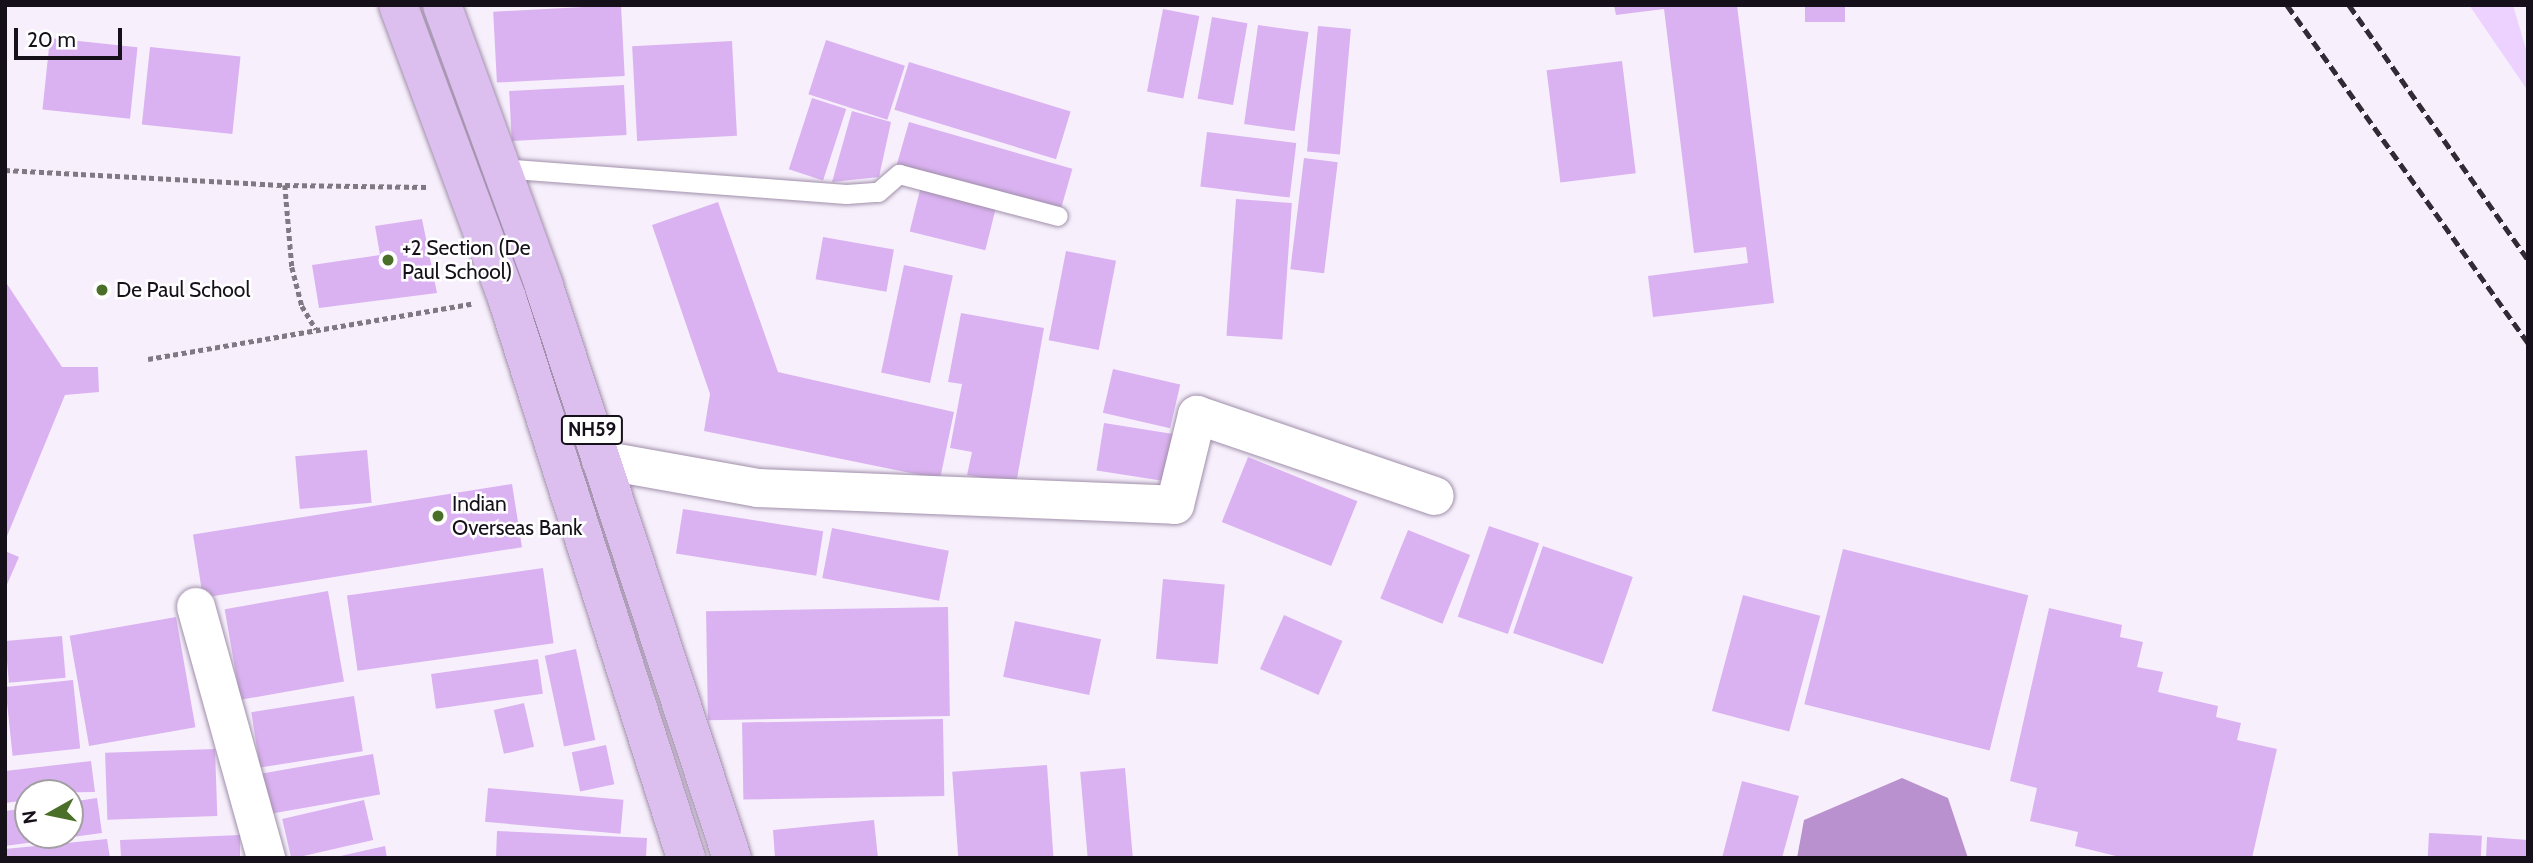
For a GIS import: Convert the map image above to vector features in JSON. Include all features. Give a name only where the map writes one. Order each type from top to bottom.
[{"type":"highway","points":[[398,5],[484,178],[507,298],[686,858]]},
{"type":"highway","name":"NH59","points":[[442,5],[484,178],[544,286],[732,858]]},
{"type":"highway","points":[[507,298],[544,286]]},
{"type":"street","points":[[601,460],[758,488],[1175,505],[1197,415],[1435,496]]},
{"type":"street","points":[[196,607],[266,858]]},
{"type":"lane","points":[[484,178],[846,194],[878,192],[899,174],[1058,216]]},
{"type":"path","points":[[5,170],[285,185],[484,178]]},
{"type":"path","points":[[285,185],[296,288],[316,329]]},
{"type":"path","points":[[148,359],[507,298]]},
{"type":"shaded area","points":[[2469,5],[2513,5],[2528,56],[2528,91]]},
{"type":"shaded area","points":[[1902,778],[1948,798],[1968,858],[1797,858],[1804,820]]},
{"type":"building","points":[[621,5],[625,76],[497,83],[493,12]]},
{"type":"building","points":[[1614,5],[1737,5],[1774,303],[1653,317],[1648,276],[1748,263],[1746,247],[1694,253],[1664,9],[1616,15]]},
{"type":"building","points":[[1805,5],[1845,5],[1845,22],[1805,22]]},
{"type":"building","points":[[1163,9],[1199,16],[1183,99],[1147,91]]},
{"type":"building","points":[[1212,17],[1247,23],[1233,105],[1198,99]]},
{"type":"building","points":[[1258,25],[1309,32],[1295,131],[1244,124]]},
{"type":"building","points":[[1318,26],[1351,29],[1340,154],[1307,152]]},
{"type":"building","points":[[50,38],[138,47],[130,119],[42,110]]},
{"type":"building","points":[[826,40],[905,66],[887,120],[808,94]]},
{"type":"building","points":[[732,41],[737,136],[637,141],[632,46]]},
{"type":"building","points":[[150,47],[241,57],[232,134],[142,125]]},
{"type":"building","points":[[1622,61],[1636,173],[1560,182],[1547,70]]},
{"type":"building","points":[[909,62],[1071,111],[1056,159],[894,110]]},
{"type":"building","points":[[624,85],[627,135],[512,141],[509,91]]},
{"type":"building","points":[[812,98],[846,109],[823,180],[789,169]]},
{"type":"building","points":[[852,111],[891,122],[879,177],[832,182]]},
{"type":"building","points":[[909,122],[1072,169],[1059,216],[895,169]]},
{"type":"building","points":[[1207,132],[1296,143],[1290,198],[1200,187]]},
{"type":"building","points":[[1304,158],[1338,162],[1324,273],[1290,269]]},
{"type":"building","points":[[922,182],[998,201],[985,250],[910,231]]},
{"type":"building","points":[[1236,199],[1292,203],[1282,340],[1226,336]]},
{"type":"building","points":[[718,202],[778,372],[954,412],[940,479],[704,431],[710,394],[652,225]]},
{"type":"building","name":"+2 Section (De Paul School)","points":[[422,219],[437,293],[319,308],[312,265],[380,255],[375,226]]},
{"type":"building","points":[[823,237],[894,250],[886,292],[816,279]]},
{"type":"building","points":[[1066,251],[1116,261],[1099,350],[1049,340]]},
{"type":"building","points":[[904,265],[953,275],[930,383],[881,373]]},
{"type":"building","points":[[5,281],[62,367],[98,367],[99,392],[65,395],[5,541]]},
{"type":"building","points":[[961,313],[1044,328],[1016,484],[967,475],[972,452],[950,448],[962,384],[948,382]]},
{"type":"building","points":[[1113,369],[1180,385],[1170,428],[1103,413]]},
{"type":"building","points":[[1104,423],[1173,434],[1166,481],[1096,470]]},
{"type":"building","points":[[367,450],[372,503],[300,509],[295,456]]},
{"type":"building","points":[[1248,457],[1357,501],[1331,566],[1222,522]]},
{"type":"building","points":[[512,484],[522,547],[203,598],[193,535]]},
{"type":"building","points":[[683,509],[823,531],[816,576],[676,553]]},
{"type":"building","points":[[1489,526],[1539,543],[1508,634],[1458,617]]},
{"type":"building","points":[[832,528],[949,551],[939,601],[822,578]]},
{"type":"building","points":[[1408,530],[1470,555],[1442,624],[1380,599]]},
{"type":"building","points":[[1543,546],[1633,577],[1603,664],[1513,633]]},
{"type":"building","points":[[1843,549],[2028,595],[1990,750],[1804,704]]},
{"type":"building","points":[[5,551],[19,557],[5,589]]},
{"type":"building","points":[[543,568],[554,643],[358,671],[347,596]]},
{"type":"building","points":[[1163,579],[1225,584],[1218,664],[1156,659]]},
{"type":"building","points":[[328,591],[344,682],[241,700],[225,609]]},
{"type":"building","points":[[1743,595],[1820,616],[1789,732],[1712,711]]},
{"type":"building","points":[[948,607],[950,716],[708,720],[706,611]]},
{"type":"building","points":[[2049,608],[2122,625],[2120,637],[2143,642],[2137,667],[2163,672],[2158,692],[2218,706],[2216,717],[2241,723],[2237,740],[2277,749],[2252,858],[2124,858],[2075,846],[2078,832],[2030,821],[2037,788],[2010,781]]},
{"type":"building","points":[[1284,615],[1342,641],[1318,695],[1260,669]]},
{"type":"building","points":[[176,617],[195,727],[89,746],[70,636]]},
{"type":"building","points":[[1015,621],[1101,639],[1089,695],[1003,677]]},
{"type":"building","points":[[62,636],[66,678],[9,683],[5,641]]},
{"type":"building","points":[[576,649],[595,740],[564,747],[545,656]]},
{"type":"building","points":[[538,659],[543,694],[436,709],[431,674]]},
{"type":"building","points":[[73,680],[80,749],[13,756],[5,687]]},
{"type":"building","points":[[354,696],[363,751],[260,768],[251,712]]},
{"type":"building","points":[[524,703],[534,747],[504,754],[494,710]]},
{"type":"building","points":[[943,719],[944,796],[743,799],[742,723]]},
{"type":"building","points":[[606,745],[614,784],[580,791],[572,752]]},
{"type":"building","points":[[215,749],[217,816],[107,820],[105,753]]},
{"type":"building","points":[[373,754],[380,794],[268,814],[261,774]]},
{"type":"building","points":[[91,761],[95,792],[84,792],[84,779],[14,779],[14,802],[5,803],[5,771]]},
{"type":"building","points":[[1047,765],[1053,858],[958,858],[952,772]]},
{"type":"building","points":[[1125,768],[1133,858],[1088,858],[1080,772]]},
{"type":"building","points":[[1742,781],[1799,796],[1782,858],[1722,858]]},
{"type":"building","points":[[488,788],[623,800],[621,834],[485,822]]},
{"type":"building","points":[[97,798],[102,833],[84,835],[84,800]]},
{"type":"building","points":[[364,800],[373,840],[291,858],[282,819]]},
{"type":"building","points":[[14,810],[14,845],[5,846],[5,811]]},
{"type":"building","points":[[874,820],[878,858],[775,858],[773,830]]},
{"type":"building","points":[[497,831],[647,838],[646,858],[496,858]]},
{"type":"building","points":[[2429,833],[2482,836],[2481,858],[2428,858]]},
{"type":"building","points":[[240,835],[240,858],[121,858],[120,840]]},
{"type":"building","points":[[2487,837],[2528,840],[2528,858],[2486,858]]},
{"type":"building","points":[[107,839],[110,858],[5,858],[5,849],[84,849],[84,841]]},
{"type":"building","points":[[385,846],[387,858],[336,858],[336,857]]},
{"type":"railway","points":[[2287,5],[2528,343]]},
{"type":"railway","points":[[2349,5],[2528,260]]},
{"type":"place","name":"+2 Section (De Paul School)","points":[[388,260]]},
{"type":"place","name":"De Paul School","points":[[102,290]]},
{"type":"place","name":"Indian Overseas Bank","points":[[438,516]]}]
